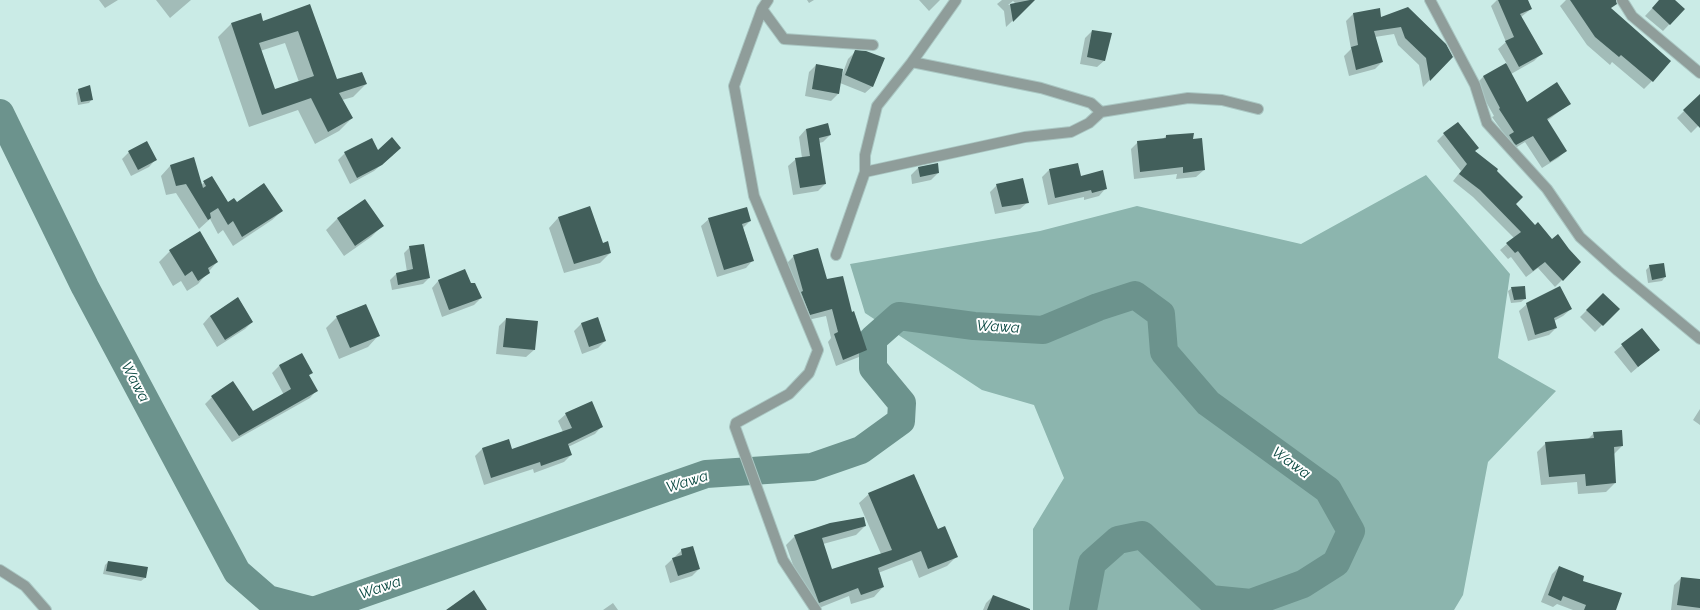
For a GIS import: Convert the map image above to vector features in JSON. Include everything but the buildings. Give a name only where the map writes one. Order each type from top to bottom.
[{"type":"street","points":[[768,0],[762,9],[734,86],[754,196],[818,350],[809,372],[789,394],[736,423],[735,427],[783,560],[816,610]]},
{"type":"street","points":[[836,256],[865,172],[865,155],[877,106],[912,62],[956,0]]},
{"type":"street","points":[[1430,0],[1475,85],[1487,123],[1547,189],[1580,237],[1618,271],[1700,339]]},
{"type":"street","points":[[1622,0],[1632,16],[1700,73]]},
{"type":"street","points":[[762,9],[784,39],[873,45]]},
{"type":"street","points":[[912,62],[1041,88],[1091,103],[1101,112]]},
{"type":"street","points":[[865,172],[1025,137],[1071,132],[1089,123],[1101,112],[1188,98],[1222,100],[1258,108]]},
{"type":"street","points":[[0,570],[25,586],[46,610]]},
{"type":"green space","points":[[1426,175],[1510,274],[1498,358],[1556,391],[1488,462],[1463,595],[1454,610],[1033,610],[1033,529],[1064,478],[1034,405],[982,390],[865,313],[850,264],[1040,231],[1137,206],[1301,244]]},
{"type":"waterway","name":"Wawa","points":[[0,113],[85,287],[237,572],[268,599],[310,610]]},
{"type":"waterway","name":"Wawa","points":[[316,610],[706,474],[812,467],[861,450],[901,421],[902,403],[873,368],[873,339],[899,316],[974,326],[1043,330],[1098,307],[1135,295],[1161,314],[1164,352],[1208,403],[1328,490],[1351,531],[1336,563],[1303,584],[1251,603],[1210,599],[1142,535],[1118,540],[1092,563],[1083,610]]}]
